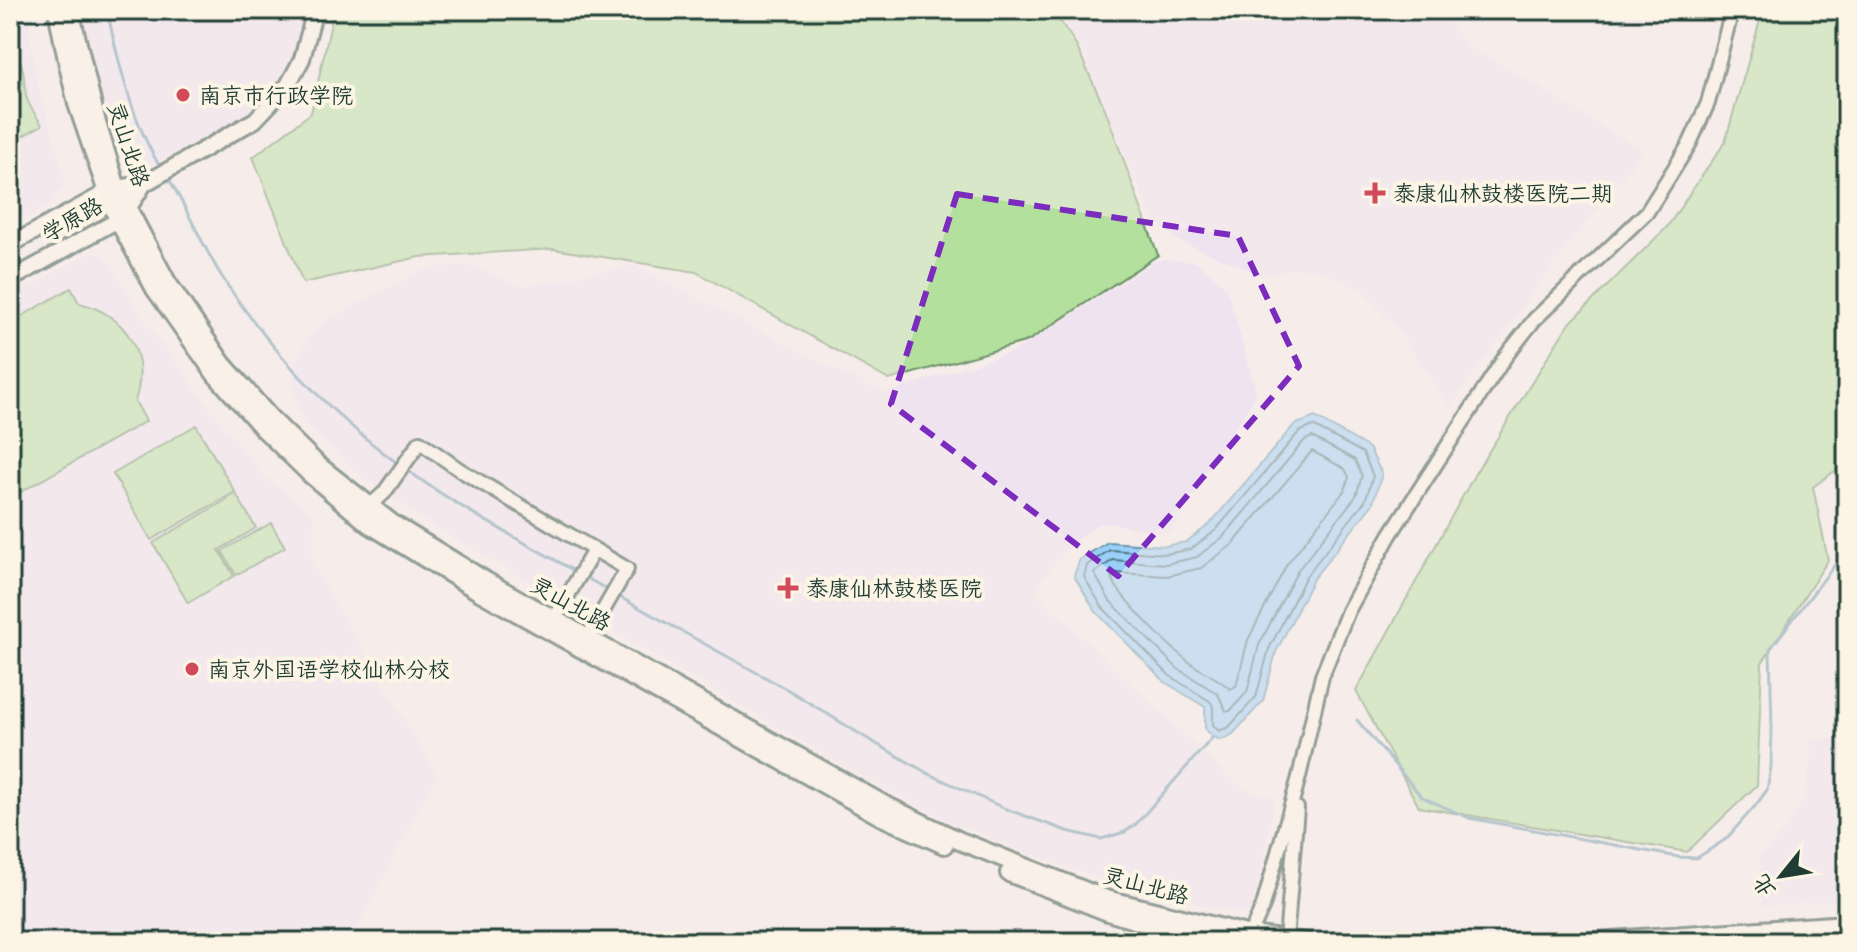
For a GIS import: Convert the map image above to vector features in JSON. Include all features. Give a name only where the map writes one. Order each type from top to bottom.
[{"type":"main road","name":"灵山北路","points":[[57,10],[77,104],[155,289],[216,375],[262,427],[310,474],[376,529],[551,625],[880,816],[956,851],[1108,912],[1208,942]]},
{"type":"main road","name":"灵山北路","points":[[70,10],[112,190]]},
{"type":"main road","name":"灵山北路","points":[[123,215],[222,363],[270,418],[319,466],[393,524],[551,625]]},
{"type":"main road","name":"灵山北路","points":[[584,644],[885,805],[960,841],[1106,899],[1248,938],[1306,942]]},
{"type":"main road","points":[[1581,942],[1847,924]]},
{"type":"street","name":"学原路","points":[[10,245],[112,190],[144,184],[255,120],[288,85],[302,59],[315,10]]},
{"type":"street","points":[[1248,938],[1263,906],[1299,777],[1322,676],[1348,611],[1390,535],[1505,357],[1535,319],[1647,212],[1690,143],[1708,103],[1732,10]]},
{"type":"street","name":"学原路","points":[[10,280],[123,215],[144,184]]},
{"type":"street","points":[[370,506],[384,493],[420,442],[460,470],[627,569],[584,644]]},
{"type":"street","points":[[551,625],[594,550]]},
{"type":"street","points":[[1286,941],[1299,777]]},
{"type":"highlighted area","points":[[957,194],[1238,236],[1299,366],[1118,576],[891,404]]},
{"type":"shaded area","points":[[10,10],[27,10],[36,75],[65,180],[63,188],[51,203],[10,227]]},
{"type":"shaded area","name":"南京市行政学院","points":[[82,10],[305,10],[290,63],[252,111],[213,135],[150,165],[113,147]]},
{"type":"shaded area","name":"泰康仙林鼓楼医院二期","points":[[1057,10],[1444,10],[1453,28],[1471,49],[1488,56],[1643,151],[1557,260],[1450,407],[1398,331],[1362,290],[1318,270],[1291,269],[1267,277],[1177,240],[1151,217],[1081,48]]},
{"type":"shaded area","name":"南京外国语学校仙林分校","points":[[88,253],[101,254],[110,264],[138,311],[263,475],[314,516],[312,564],[437,775],[350,942],[10,942],[10,298]]},
{"type":"shaded area","name":"泰康仙林鼓楼医院","points":[[1163,259],[1196,262],[1223,285],[1229,295],[1255,396],[1172,532],[1102,523],[1069,546],[1036,591],[1230,778],[1246,789],[1275,800],[1254,909],[1247,915],[1170,899],[1031,855],[950,822],[860,776],[433,526],[363,478],[308,426],[294,395],[296,359],[312,333],[328,319],[429,267],[464,265],[527,286],[633,265],[869,386],[886,391],[1015,351]]},
{"type":"shaded area","points":[[1847,738],[1847,900],[1763,906],[1759,857],[1786,828],[1806,796],[1811,754],[1809,740]]},
{"type":"green space","points":[[334,10],[1052,10],[1074,41],[1105,109],[1158,255],[1028,341],[889,380],[696,272],[553,249],[419,257],[303,283],[253,157],[311,113]]},
{"type":"green space","points":[[1763,10],[1847,10],[1847,462],[1813,487],[1828,560],[1762,663],[1757,785],[1687,852],[1419,807],[1356,691],[1476,472],[1568,325],[1667,227],[1725,142]]},
{"type":"green space","points":[[10,44],[21,62],[28,103],[42,125],[10,143]]},
{"type":"green space","points":[[71,288],[79,303],[110,317],[131,339],[139,368],[135,401],[146,421],[10,498],[10,323]]},
{"type":"green space","points":[[196,425],[235,492],[151,540],[113,474]]},
{"type":"green space","points":[[236,494],[256,528],[219,550],[234,576],[188,603],[153,543]]},
{"type":"green space","points":[[271,523],[285,547],[236,575],[222,551]]},
{"type":"water","points":[[1315,417],[1369,448],[1382,474],[1372,505],[1313,579],[1276,652],[1263,701],[1233,734],[1221,740],[1205,729],[1205,707],[1165,682],[1096,612],[1074,576],[1080,559],[1108,542],[1165,546],[1186,542],[1210,524],[1294,425]]},
{"type":"waterway","points":[[107,10],[135,113],[162,170]]},
{"type":"waterway","points":[[167,176],[221,276],[267,338],[330,407],[401,466]]},
{"type":"waterway","points":[[407,470],[470,512],[578,573]]},
{"type":"waterway","points":[[1357,720],[1422,797],[1469,818],[1697,858],[1726,839],[1767,790],[1772,729],[1770,649],[1847,549]]},
{"type":"waterway","points":[[585,577],[610,591]]},
{"type":"waterway","points":[[616,595],[790,691],[929,774],[1006,809],[1067,831],[1101,839],[1125,832],[1136,824],[1213,737]]},
{"type":"place","name":"南京市行政学院","points":[[183,95]]},
{"type":"place","name":"泰康仙林鼓楼医院二期","points":[[1375,193]]},
{"type":"place","name":"泰康仙林鼓楼医院","points":[[788,588]]},
{"type":"place","name":"南京外国语学校仙林分校","points":[[192,669]]}]
